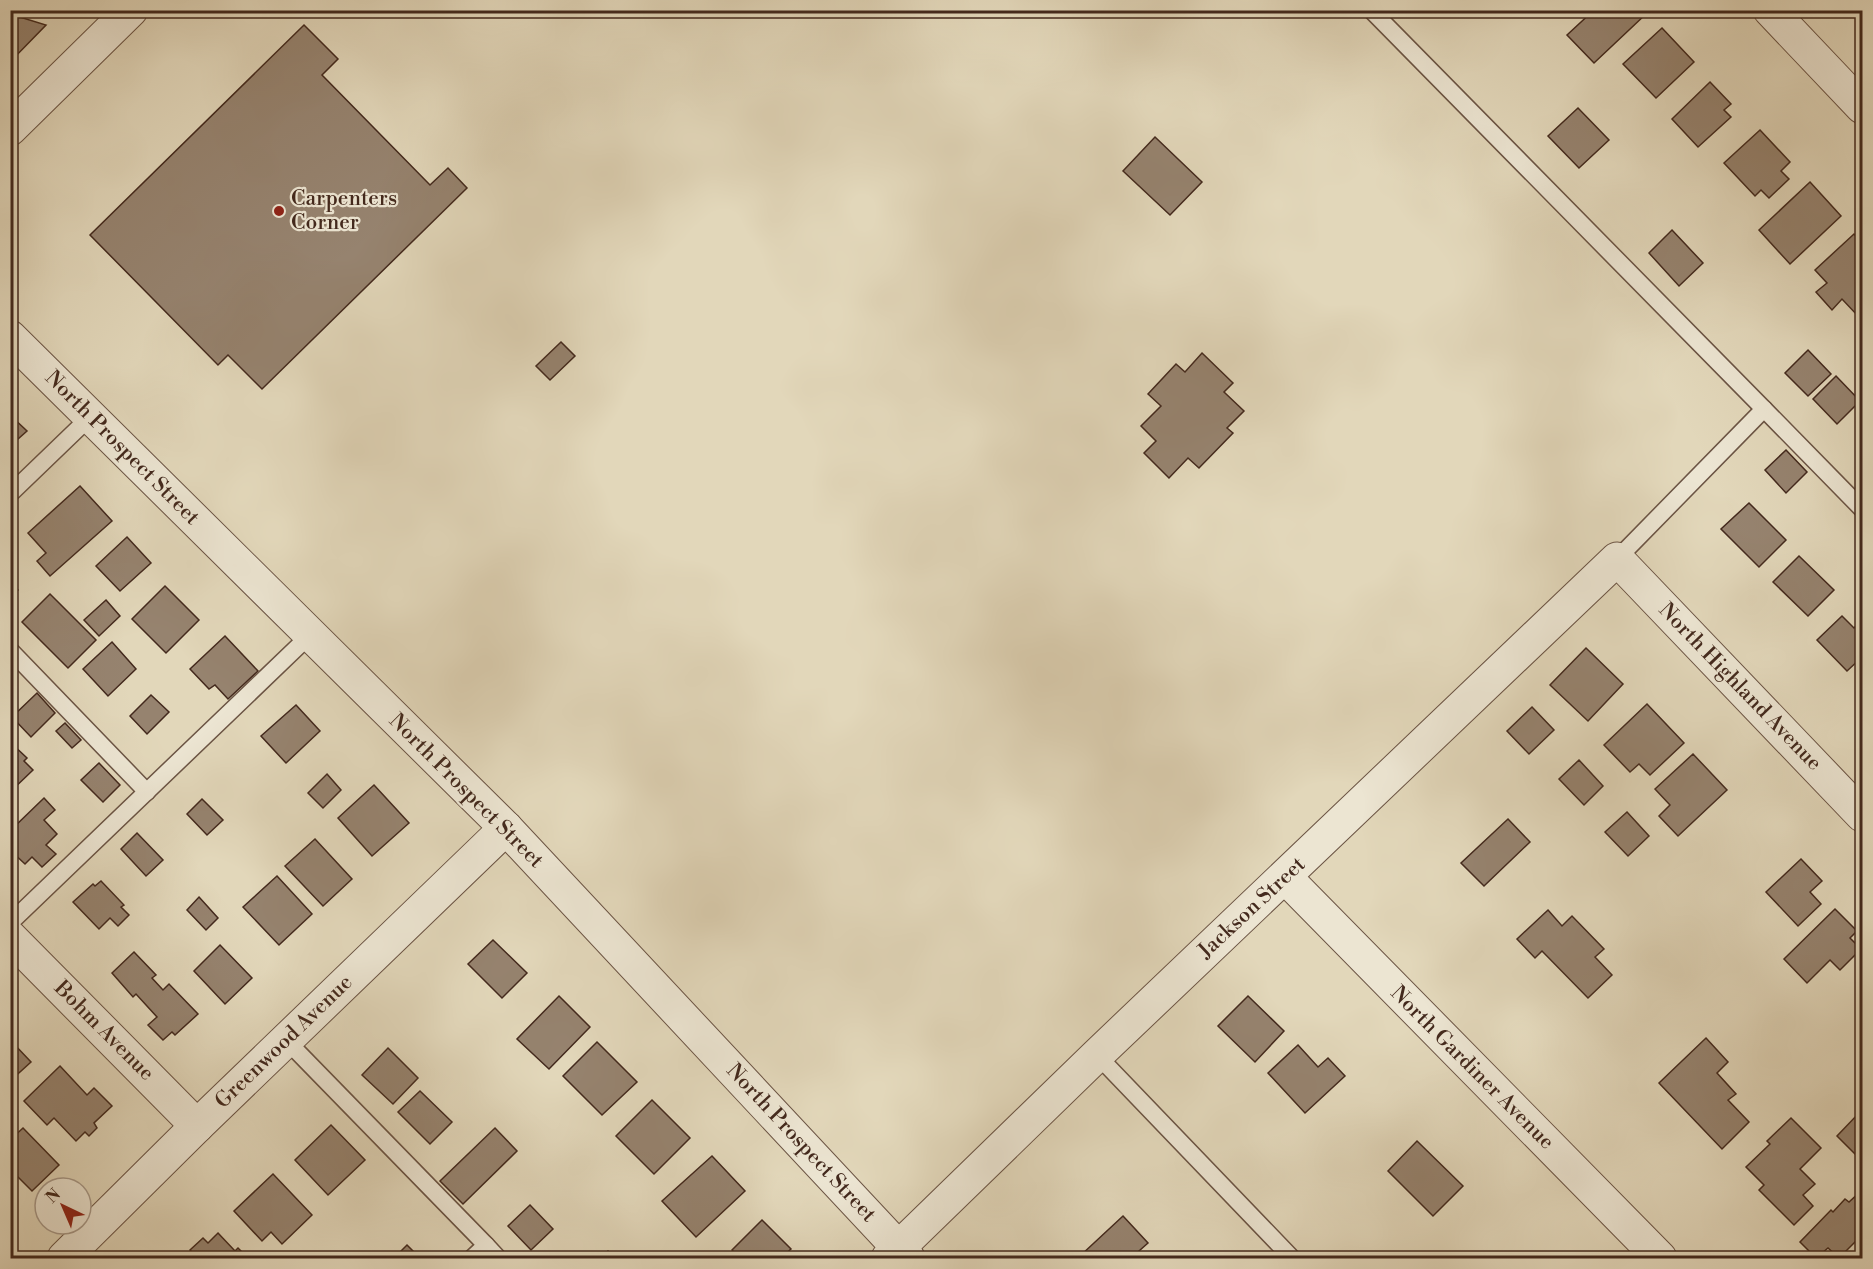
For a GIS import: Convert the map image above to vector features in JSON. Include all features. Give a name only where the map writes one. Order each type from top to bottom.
[{"type":"street","points":[[10,129],[130,10]]},
{"type":"street","points":[[1770,10],[1863,107]]},
{"type":"street","name":"North Prospect Street","points":[[10,337],[506,828],[898,1255]]},
{"type":"street","name":"North Highland Avenue","points":[[1617,559],[1863,815]]},
{"type":"street","name":"Jackson Street","points":[[898,1255],[1097,1055],[1617,559]]},
{"type":"street","name":"Greenwood Avenue","points":[[64,1258],[197,1126],[506,828]]},
{"type":"street","name":"North Gardiner Avenue","points":[[1285,877],[1659,1258]]},
{"type":"street","name":"Bohm Avenue","points":[[10,937],[197,1126]]},
{"type":"lane","points":[[1371,10],[1863,509]]},
{"type":"lane","points":[[1617,559],[1764,409]]},
{"type":"lane","points":[[10,494],[91,416]]},
{"type":"lane","points":[[10,923],[310,634]]},
{"type":"lane","points":[[10,650],[147,792]]},
{"type":"lane","points":[[286,1040],[498,1258]]},
{"type":"lane","points":[[1097,1055],[1292,1258]]},
{"type":"lane","points":[[472,1258],[486,1245]]},
{"type":"building","points":[[1594,10],[1644,10],[1647,13],[1594,63],[1567,35]]},
{"type":"building","points":[[10,14],[46,25],[10,62]]},
{"type":"building","name":"Carpenters Corner","points":[[304,25],[338,59],[322,75],[430,185],[448,168],[467,188],[262,389],[228,355],[218,365],[90,235]]},
{"type":"building","points":[[1662,28],[1694,62],[1656,98],[1623,64]]},
{"type":"building","points":[[1710,82],[1731,104],[1724,110],[1731,117],[1698,147],[1672,119]]},
{"type":"building","points":[[1578,108],[1609,140],[1579,168],[1548,136]]},
{"type":"building","points":[[1760,130],[1790,162],[1781,171],[1789,179],[1769,198],[1761,190],[1755,196],[1724,163]]},
{"type":"building","points":[[1155,137],[1202,182],[1170,215],[1123,171]]},
{"type":"building","points":[[1810,182],[1841,216],[1790,264],[1759,230]]},
{"type":"building","points":[[1672,230],[1703,263],[1679,286],[1649,253]]},
{"type":"building","points":[[1854,234],[1862,243],[1862,312],[1858,316],[1842,299],[1832,310],[1816,292],[1827,283],[1815,270]]},
{"type":"building","points":[[561,342],[575,356],[550,380],[536,366]]},
{"type":"building","points":[[1808,350],[1831,374],[1808,396],[1785,373]]},
{"type":"building","points":[[1202,353],[1233,383],[1224,392],[1244,411],[1227,428],[1233,433],[1199,468],[1188,458],[1169,478],[1144,453],[1156,441],[1141,426],[1161,406],[1148,394],[1176,364],[1185,372]]},
{"type":"building","points":[[1836,376],[1860,401],[1837,424],[1813,399]]},
{"type":"building","points":[[10,415],[27,431],[10,446]]},
{"type":"building","points":[[1786,450],[1807,472],[1786,493],[1765,470]]},
{"type":"building","points":[[80,486],[112,521],[50,576],[37,561],[46,553],[28,533]]},
{"type":"building","points":[[1749,503],[1786,540],[1759,567],[1721,529]]},
{"type":"building","points":[[127,537],[151,563],[120,591],[96,566]]},
{"type":"building","points":[[1799,556],[1834,590],[1808,616],[1773,582]]},
{"type":"building","points":[[10,582],[18,590],[10,597]]},
{"type":"building","points":[[165,586],[199,620],[166,653],[132,619]]},
{"type":"building","points":[[50,594],[96,640],[68,668],[22,622]]},
{"type":"building","points":[[106,600],[120,616],[99,636],[84,620]]},
{"type":"building","points":[[1842,616],[1854,628],[1860,622],[1862,625],[1862,657],[1847,671],[1817,640]]},
{"type":"building","points":[[225,636],[258,671],[228,699],[215,685],[209,689],[190,669]]},
{"type":"building","points":[[112,642],[136,669],[108,696],[83,669]]},
{"type":"building","points":[[1586,648],[1623,684],[1588,721],[1550,685]]},
{"type":"building","points":[[37,693],[55,713],[31,737],[12,717]]},
{"type":"building","points":[[151,695],[169,712],[147,734],[130,716]]},
{"type":"building","points":[[1647,704],[1684,743],[1650,775],[1639,764],[1630,772],[1604,745]]},
{"type":"building","points":[[296,705],[320,731],[286,763],[261,736]]},
{"type":"building","points":[[1532,707],[1554,730],[1529,754],[1507,731]]},
{"type":"building","points":[[65,723],[81,740],[72,748],[56,731]]},
{"type":"building","points":[[10,742],[27,758],[24,761],[33,770],[10,792]]},
{"type":"building","points":[[1693,754],[1727,790],[1678,836],[1659,816],[1670,805],[1655,789]]},
{"type":"building","points":[[1579,760],[1603,786],[1584,805],[1559,779]]},
{"type":"building","points":[[99,763],[120,785],[103,802],[81,780]]},
{"type":"building","points":[[327,774],[341,790],[323,808],[308,793]]},
{"type":"building","points":[[374,785],[409,823],[372,856],[338,818]]},
{"type":"building","points":[[44,798],[55,810],[44,820],[57,834],[46,845],[56,854],[42,867],[32,857],[25,864],[10,850],[10,839],[17,833],[12,829]]},
{"type":"building","points":[[202,799],[223,820],[207,835],[187,814]]},
{"type":"building","points":[[1627,812],[1649,836],[1628,856],[1605,832]]},
{"type":"building","points":[[1508,819],[1530,842],[1484,886],[1461,863]]},
{"type":"building","points":[[137,833],[163,860],[146,876],[121,849]]},
{"type":"building","points":[[315,839],[352,879],[323,906],[285,866]]},
{"type":"building","points":[[1801,859],[1822,881],[1810,892],[1821,904],[1798,926],[1766,892]]},
{"type":"building","points":[[277,876],[312,914],[279,945],[243,907]]},
{"type":"building","points":[[101,881],[124,905],[121,907],[129,915],[118,926],[110,918],[99,929],[73,902],[93,884],[95,886]]},
{"type":"building","points":[[199,897],[218,918],[206,930],[187,910]]},
{"type":"building","points":[[1835,909],[1857,931],[1850,938],[1861,949],[1840,970],[1830,960],[1807,983],[1784,959]]},
{"type":"building","points":[[1548,910],[1562,926],[1572,916],[1604,949],[1595,957],[1612,975],[1588,998],[1542,951],[1535,958],[1517,939]]},
{"type":"building","points":[[493,940],[527,973],[502,998],[468,964]]},
{"type":"building","points":[[220,945],[252,978],[225,1004],[194,971]]},
{"type":"building","points":[[134,952],[156,975],[152,978],[163,990],[169,984],[198,1014],[175,1035],[172,1032],[163,1040],[148,1025],[157,1017],[136,994],[133,997],[112,973]]},
{"type":"building","points":[[559,996],[590,1027],[549,1069],[517,1039]]},
{"type":"building","points":[[1248,996],[1284,1031],[1255,1062],[1218,1026]]},
{"type":"building","points":[[1706,1038],[1728,1062],[1717,1073],[1736,1094],[1728,1100],[1749,1122],[1722,1149],[1659,1083]]},
{"type":"building","points":[[597,1042],[637,1082],[602,1115],[563,1076]]},
{"type":"building","points":[[13,1043],[31,1062],[10,1081],[10,1045]]},
{"type":"building","points":[[1298,1045],[1318,1067],[1328,1058],[1345,1076],[1305,1113],[1268,1073]]},
{"type":"building","points":[[388,1048],[418,1078],[393,1104],[362,1075]]},
{"type":"building","points":[[60,1066],[87,1095],[94,1088],[112,1106],[94,1123],[97,1128],[89,1136],[85,1132],[76,1141],[54,1118],[47,1125],[24,1101]]},
{"type":"building","points":[[420,1091],[452,1122],[430,1144],[398,1112]]},
{"type":"building","points":[[652,1100],[690,1138],[654,1174],[616,1136]]},
{"type":"building","points":[[1858,1114],[1862,1118],[1862,1161],[1837,1136]]},
{"type":"building","points":[[1791,1118],[1821,1148],[1800,1169],[1815,1184],[1803,1195],[1813,1206],[1794,1225],[1759,1190],[1764,1185],[1746,1167],[1770,1144],[1767,1141]]},
{"type":"building","points":[[331,1125],[365,1160],[328,1195],[295,1160]]},
{"type":"building","points":[[23,1128],[59,1165],[48,1176],[33,1176],[32,1191],[10,1169],[10,1140]]},
{"type":"building","points":[[495,1128],[517,1151],[463,1204],[440,1181]]},
{"type":"building","points":[[1417,1141],[1463,1186],[1433,1216],[1388,1171]]},
{"type":"building","points":[[712,1156],[745,1191],[696,1237],[662,1201]]},
{"type":"building","points":[[273,1174],[312,1215],[282,1244],[271,1232],[262,1241],[234,1211]]},
{"type":"building","points":[[1860,1192],[1862,1195],[1862,1235],[1839,1258],[1828,1248],[1816,1258],[1800,1242],[1831,1210],[1833,1212],[1845,1199],[1849,1202]]},
{"type":"building","points":[[530,1205],[553,1229],[531,1250],[508,1226]]},
{"type":"building","points":[[1123,1216],[1148,1243],[1131,1258],[1082,1258],[1080,1256]]},
{"type":"building","points":[[762,1220],[791,1249],[781,1258],[740,1258],[732,1250]]},
{"type":"building","points":[[218,1233],[235,1251],[238,1248],[248,1258],[191,1258],[195,1255],[190,1250],[203,1238],[208,1243]]},
{"type":"building","points":[[407,1245],[420,1258],[394,1258]]},
{"type":"building","points":[[608,1251],[615,1258],[600,1258]]},
{"type":"place","name":"Carpenters Corner","points":[[279,211]]}]
